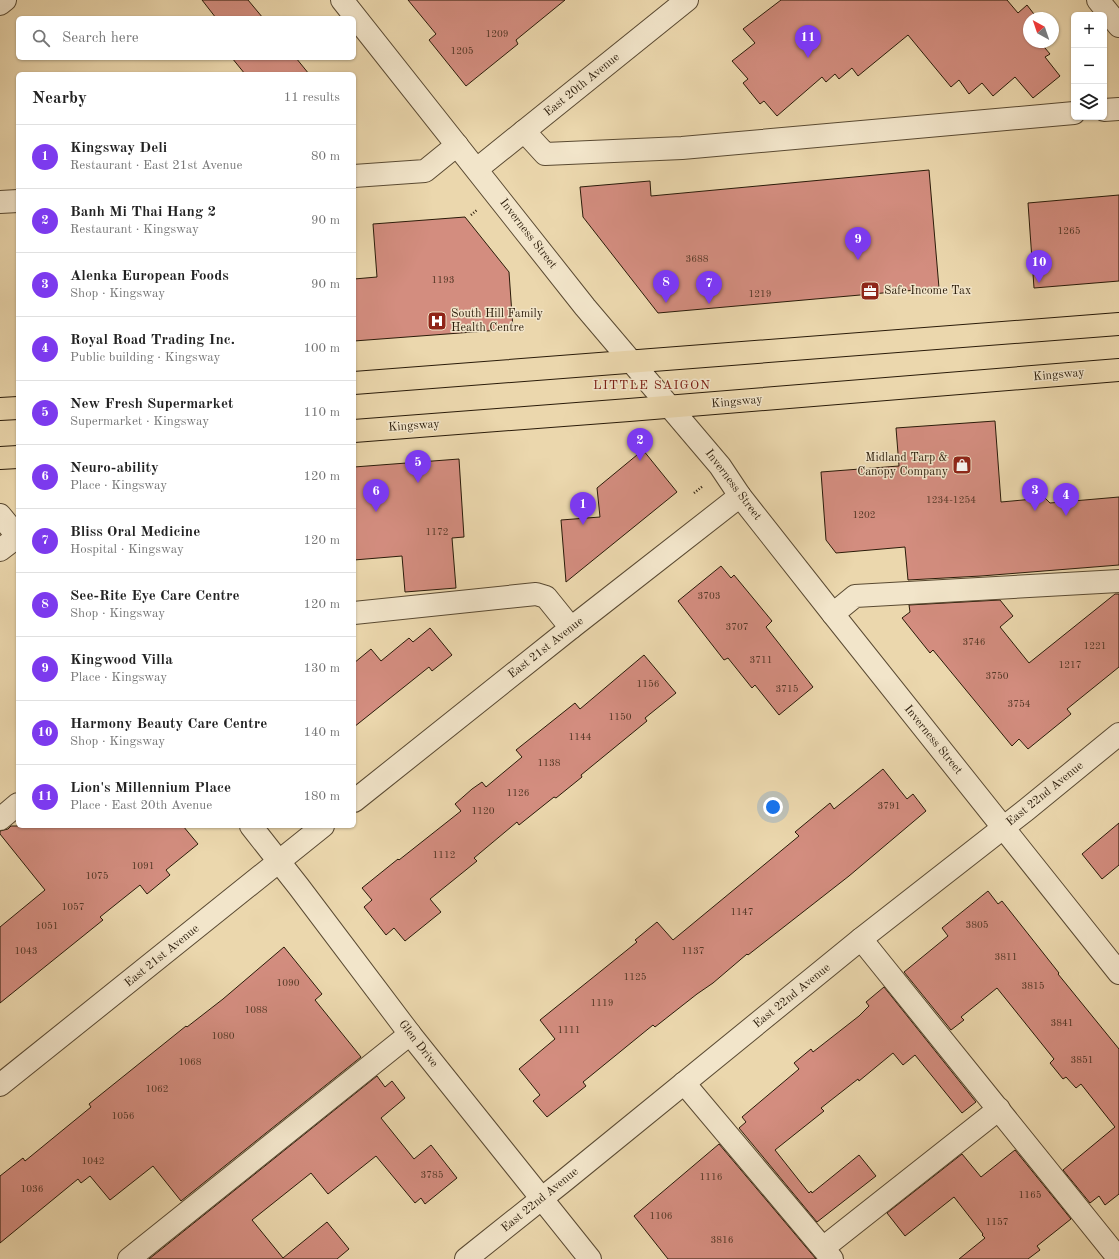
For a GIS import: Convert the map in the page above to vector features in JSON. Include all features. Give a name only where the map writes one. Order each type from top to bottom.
[{"type":"main road","points":[[356,383],[1119,324]]},
{"type":"main road","name":"Kingsway","points":[[356,431],[1119,370]]},
{"type":"main road","points":[[0,409],[16,408]]},
{"type":"main road","points":[[0,458],[16,457]]},
{"type":"street","points":[[0,4],[5,0]]},
{"type":"street","name":"East 20th Avenue","points":[[477,169],[687,0]]},
{"type":"street","points":[[1098,0],[1119,26]]},
{"type":"street","name":"Inverness Street","points":[[346,1],[585,307],[720,466],[740,496],[1119,973]]},
{"type":"street","points":[[1107,110],[1119,109]]},
{"type":"street","points":[[524,131],[545,154],[682,148],[1071,113]]},
{"type":"street","points":[[356,176],[425,171],[457,145]]},
{"type":"street","points":[[0,202],[16,201]]},
{"type":"street","name":"East 21st Avenue","points":[[356,799],[571,628],[740,496]]},
{"type":"street","points":[[0,515],[16,535]]},
{"type":"street","points":[[0,550],[16,538]]},
{"type":"street","points":[[833,614],[855,596],[1119,581]]},
{"type":"street","points":[[356,613],[536,594],[546,597],[571,628]]},
{"type":"street","name":"East 22nd Avenue","points":[[466,1259],[861,939],[1003,828],[1119,734]]},
{"type":"street","points":[[0,819],[16,806]]},
{"type":"street","name":"Glen Drive","points":[[253,828],[410,1034],[590,1259]]},
{"type":"street","name":"East 21st Avenue","points":[[0,1085],[321,828]]},
{"type":"street","points":[[861,939],[1119,1259]]},
{"type":"street","points":[[129,1259],[410,1034]]},
{"type":"street","points":[[684,1083],[827,1254],[999,1109]]},
{"type":"path","points":[[471,215],[477,209]]},
{"type":"path","points":[[694,493],[706,484]]},
{"type":"building","points":[[202,0],[248,0],[261,16],[214,16]]},
{"type":"building","points":[[408,0],[565,0],[516,40],[518,44],[466,86],[429,40],[436,34]]},
{"type":"building","points":[[781,0],[1007,0],[1018,13],[1027,5],[1032,12],[1023,12],[1023,48],[1045,48],[1050,54],[1045,57],[1060,76],[1033,98],[1015,77],[993,96],[982,83],[969,94],[959,80],[951,87],[908,35],[858,76],[852,68],[839,79],[835,74],[826,82],[822,77],[777,116],[764,101],[760,104],[743,83],[748,79],[732,61],[755,43],[743,29]]},
{"type":"building","points":[[234,60],[298,60],[307,72],[243,72]]},
{"type":"building","points":[[929,170],[939,288],[658,313],[583,217],[580,187],[650,181],[651,196]]},
{"type":"building","points":[[1119,195],[1119,281],[1034,288],[1028,203]]},
{"type":"building","points":[[465,217],[509,272],[513,329],[356,341],[356,279],[377,277],[373,224]]},
{"type":"building","points":[[995,421],[1001,502],[1045,498],[1050,503],[1119,497],[1119,565],[908,580],[905,547],[836,553],[826,540],[821,472],[899,466],[896,428]]},
{"type":"building","points":[[643,450],[677,492],[566,582],[561,520],[600,517],[597,488]]},
{"type":"building","points":[[459,459],[464,537],[452,538],[456,588],[405,592],[402,556],[356,560],[356,467]]},
{"type":"building","points":[[721,566],[731,578],[734,575],[772,621],[766,627],[813,687],[779,715],[755,685],[752,688],[728,658],[724,660],[678,601]]},
{"type":"building","points":[[1115,594],[1119,594],[1119,667],[1067,709],[1071,714],[1028,749],[1019,739],[1012,746],[933,650],[930,653],[902,618],[910,612],[909,605],[1000,600],[1013,616],[1000,627],[1029,663]]},
{"type":"building","points":[[430,628],[452,655],[432,671],[429,667],[356,725],[356,661],[371,649],[381,661],[409,638],[413,642]]},
{"type":"building","points":[[644,655],[676,693],[645,718],[647,721],[581,775],[582,777],[519,825],[517,822],[474,858],[477,861],[430,899],[441,912],[405,941],[394,928],[386,935],[364,907],[372,900],[362,888],[461,811],[455,804],[472,789],[482,782],[486,787],[522,757],[516,750],[575,703],[580,709]]},
{"type":"building","points":[[883,769],[907,799],[913,794],[926,811],[849,876],[748,955],[747,954],[713,983],[655,1027],[653,1025],[583,1082],[586,1086],[547,1117],[533,1101],[540,1095],[519,1069],[555,1039],[540,1020],[637,942],[635,940],[657,922],[673,940],[799,836],[795,832],[830,803],[834,809]]},
{"type":"building","points":[[1119,823],[1119,865],[1102,879],[1082,854]]},
{"type":"building","points":[[11,826],[16,826],[16,828],[185,828],[198,844],[166,870],[170,875],[147,894],[140,885],[100,917],[103,920],[0,1003],[0,927],[45,890],[0,834],[0,831],[8,829]]},
{"type":"building","points":[[988,891],[998,904],[1002,901],[1059,973],[1058,974],[1119,1049],[1119,1194],[1105,1205],[1099,1196],[1090,1203],[1063,1170],[1115,1127],[1081,1084],[1076,1088],[1066,1077],[1063,1079],[1050,1063],[1054,1059],[997,988],[961,1017],[964,1020],[951,1030],[904,972],[948,936],[942,928]]},
{"type":"building","points":[[284,947],[322,994],[315,1000],[361,1057],[181,1201],[153,1166],[110,1200],[90,1176],[81,1183],[78,1179],[0,1243],[0,1176],[23,1158],[25,1161],[91,1107],[89,1104],[186,1026],[187,1027],[223,999]]},
{"type":"building","points":[[884,987],[976,1102],[962,1113],[915,1055],[903,1065],[893,1053],[859,1081],[858,1079],[821,1108],[824,1111],[775,1150],[809,1193],[811,1191],[812,1193],[859,1155],[876,1176],[817,1222],[739,1128],[746,1122],[742,1117],[799,1069],[794,1063],[811,1049],[813,1052],[859,1016],[869,1006],[866,1002]]},
{"type":"building","points":[[377,1076],[385,1087],[392,1081],[405,1098],[381,1118],[414,1159],[431,1145],[457,1178],[425,1204],[421,1198],[415,1203],[376,1156],[328,1194],[311,1173],[252,1220],[283,1258],[327,1222],[349,1249],[337,1259],[149,1259]]},
{"type":"building","points":[[719,1144],[816,1259],[668,1259],[634,1216]]},
{"type":"building","points":[[1015,1150],[1071,1219],[1037,1246],[1040,1250],[1028,1259],[959,1259],[985,1238],[954,1197],[905,1236],[887,1213],[962,1154],[981,1177]]},
{"type":"place","name":"Lion's Millennium Place","points":[[808,58]]},
{"type":"place","name":"Kingwood Villa","points":[[858,260]]},
{"type":"place","name":"Harmony Beauty Care Centre","points":[[1039,283]]},
{"type":"place","name":"Safe Income Tax","points":[[870,291]]},
{"type":"place","name":"See-Rite Eye Care Centre","points":[[666,303]]},
{"type":"place","name":"Bliss Oral Medicine","points":[[709,304]]},
{"type":"place","name":"South Hill Family Health Centre","points":[[437,321]]},
{"type":"place","name":"Banh Mi Thai Hang 2","points":[[640,461]]},
{"type":"place","name":"Midland Tarp & Canopy Company","points":[[962,465]]},
{"type":"place","name":"New Fresh Supermarket","points":[[418,483]]},
{"type":"place","name":"Alenka European Foods","points":[[1035,511]]},
{"type":"place","name":"Neuro-ability","points":[[376,512]]},
{"type":"place","name":"Royal Road Trading Inc.","points":[[1066,516]]},
{"type":"place","name":"Kingsway Deli","points":[[583,525]]},
{"type":"district","name":"LITTLE SAIGON","points":[[652,385]]}]
